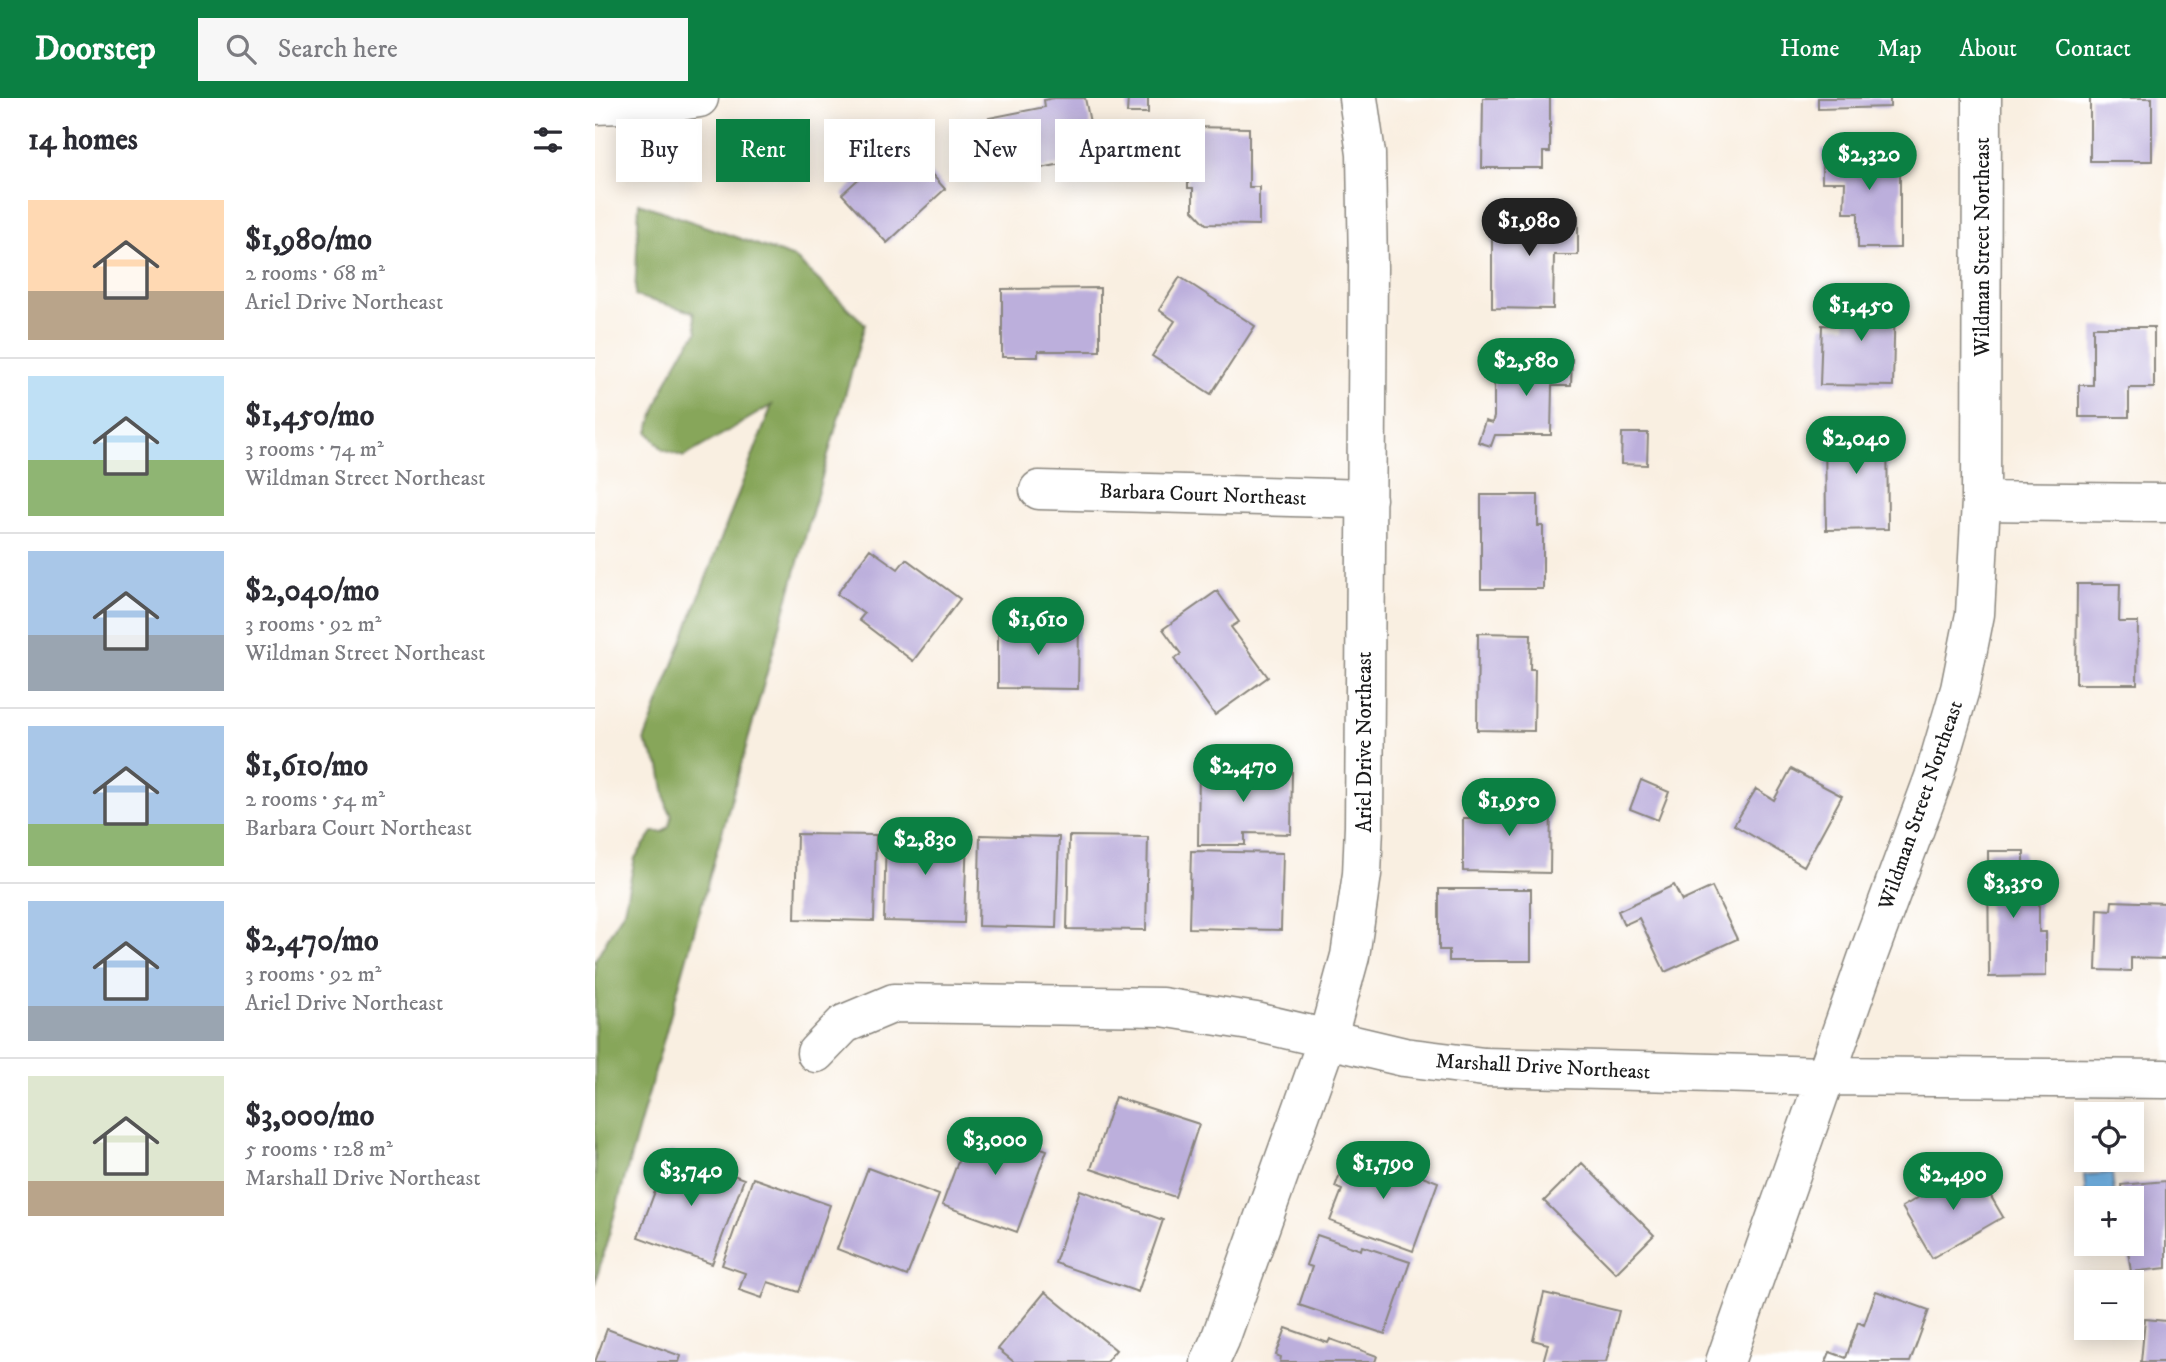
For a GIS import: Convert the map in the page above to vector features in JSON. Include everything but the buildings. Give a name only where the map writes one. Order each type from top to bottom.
[{"type":"street","points":[[595,105],[647,104],[699,98]]},
{"type":"street","name":"Ariel Drive Northeast","points":[[1210,1362],[1327,1040],[1350,956],[1362,874],[1367,499],[1366,154],[1358,98]]},
{"type":"street","name":"Wildman Street Northeast","points":[[1725,1362],[1934,777],[1960,689],[1975,614],[1981,501],[1982,98]]},
{"type":"street","name":"Barbara Court Northeast","points":[[1039,490],[1367,499]]},
{"type":"street","points":[[1981,501],[2166,503]]},
{"type":"street","name":"Marshall Drive Northeast","points":[[816,1054],[844,1024],[894,1003],[1162,1007],[1256,1022],[1404,1057],[1484,1067],[1826,1076],[2166,1079]]},
{"type":"green space","points":[[639,203],[795,258],[865,324],[595,1284],[595,960],[624,910],[635,858],[653,832],[663,832],[669,826],[672,815],[667,807],[660,767],[644,741],[772,405],[684,457],[663,450],[648,432],[668,379],[697,332],[693,312],[635,296]]},
{"type":"water","points":[[2112,1173],[2114,1186],[2085,1186],[2084,1175]]}]
